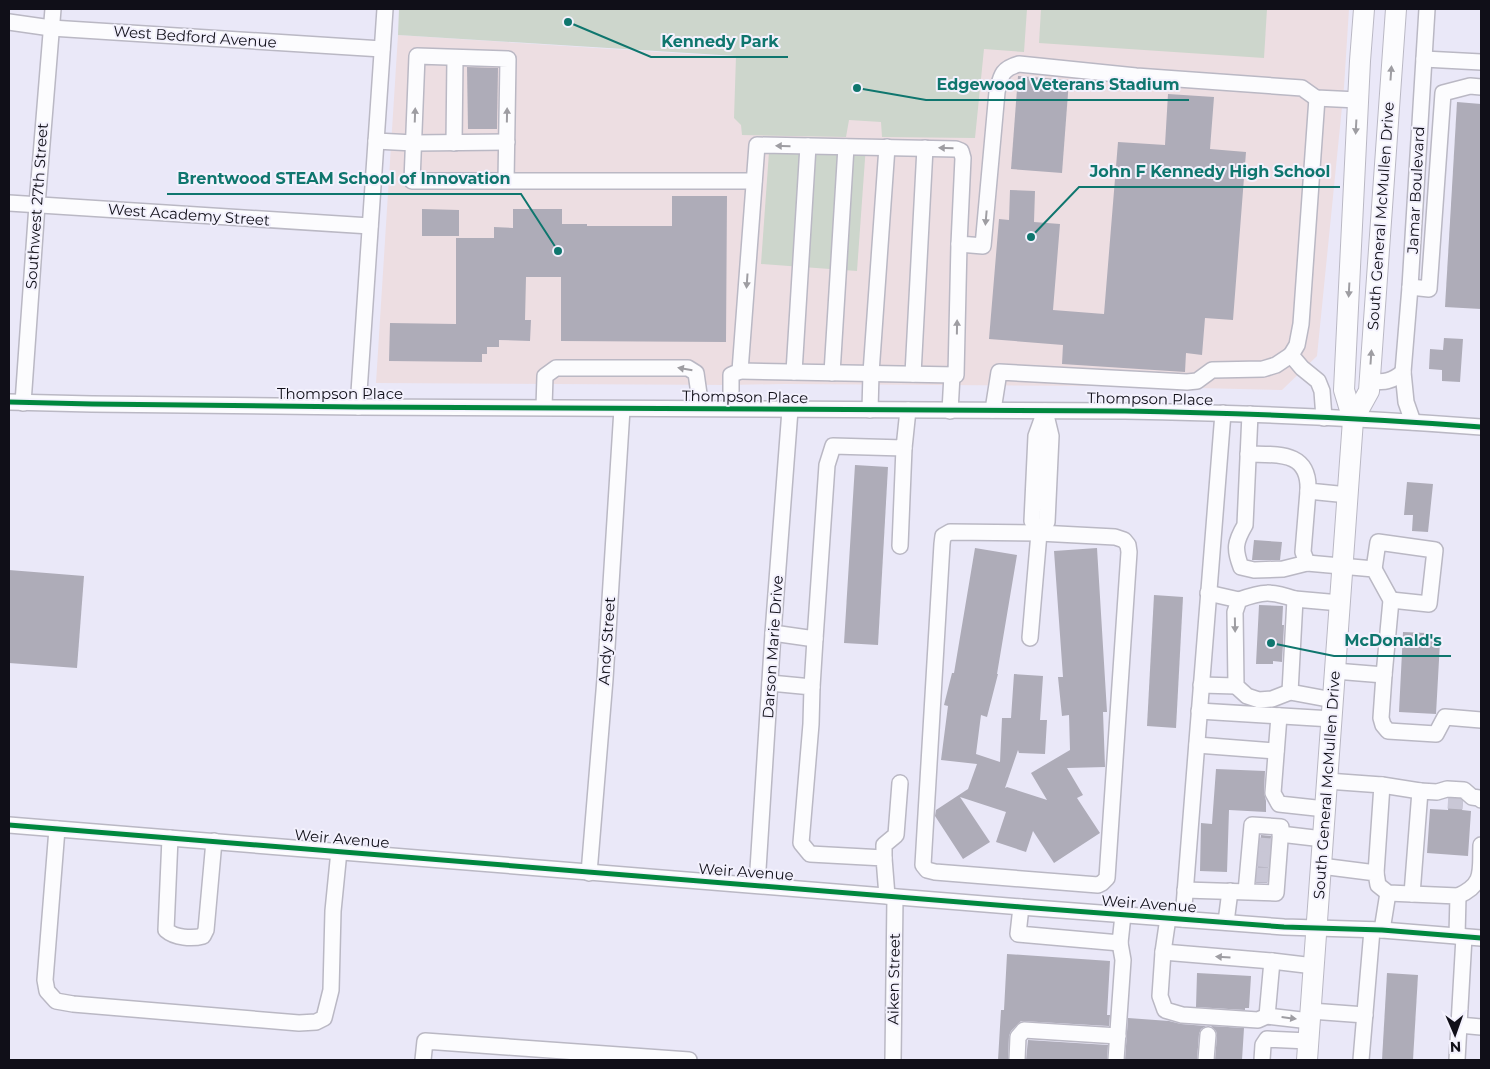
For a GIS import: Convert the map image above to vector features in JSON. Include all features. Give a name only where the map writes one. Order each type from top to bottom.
[{"type":"main road","name":"South General McMullen Drive","points":[[1309,1033],[1353,420],[1344,390],[1364,9]]},
{"type":"main road","name":"South General McMullen Drive","points":[[1353,420],[1368,391],[1369,382],[1396,9]]},
{"type":"street","name":"Southwest 27th Street","points":[[16,402],[37,205],[53,9]]},
{"type":"street","points":[[358,407],[385,9]]},
{"type":"street","name":"Jamar Boulevard","points":[[1413,422],[1406,402],[1403,372],[1427,9]]},
{"type":"street","name":"West Bedford Avenue","points":[[9,22],[51,28],[382,50]]},
{"type":"street","points":[[506,181],[508,60],[417,56],[412,181],[506,181],[754,181]]},
{"type":"street","points":[[454,142],[455,58]]},
{"type":"street","points":[[1424,59],[1481,62]]},
{"type":"street","points":[[959,244],[983,246],[998,92],[1002,74],[1008,67],[1019,64],[1136,76],[1302,88],[1317,98],[1358,100]]},
{"type":"street","points":[[1422,92],[1443,93],[1470,86],[1481,88]]},
{"type":"street","points":[[1410,287],[1429,289],[1443,93]]},
{"type":"street","points":[[993,410],[999,372],[1187,382],[1197,381],[1212,370],[1263,369],[1276,365],[1291,355],[1297,345],[1301,324],[1317,98]]},
{"type":"street","points":[[376,141],[414,143],[507,142]]},
{"type":"street","points":[[740,370],[757,146],[956,148],[961,151],[963,158],[954,375],[950,411]]},
{"type":"street","points":[[794,372],[808,146]]},
{"type":"street","points":[[832,372],[846,147]]},
{"type":"street","points":[[870,410],[871,373],[888,147]]},
{"type":"street","points":[[913,374],[924,148]]},
{"type":"street","name":"West Academy Street","points":[[9,203],[370,226]]},
{"type":"street","points":[[1291,355],[1302,368],[1318,381],[1322,391],[1324,418]]},
{"type":"street","points":[[544,407],[545,376],[556,368],[662,367],[688,368],[696,373],[701,408]]},
{"type":"street","points":[[731,408],[730,375],[740,370],[954,375]]},
{"type":"street","points":[[1369,382],[1387,382],[1395,379],[1403,372]]},
{"type":"street","name":"Thompson Place","points":[[16,402],[358,407],[731,408],[1223,413],[1481,427]]},
{"type":"street","name":"Andy Street","points":[[589,873],[605,679],[622,409]]},
{"type":"street","name":"Darson Marie Drive","points":[[757,885],[773,633],[790,410]]},
{"type":"street","points":[[900,546],[904,448],[908,410]]},
{"type":"street","points":[[1030,638],[1039,533],[1032,522],[1036,436],[1045,411]]},
{"type":"street","points":[[1223,413],[1185,890],[1163,952],[1160,996],[1165,1010],[1182,1015],[1258,1020],[1267,1016],[1309,1033]]},
{"type":"street","points":[[1250,414],[1245,525],[1238,538],[1236,553],[1241,567],[1254,570],[1282,570],[1308,563],[1374,569]]},
{"type":"street","points":[[900,783],[896,835],[884,845],[884,858],[810,854],[801,843],[811,724],[826,465],[833,446],[904,448]]},
{"type":"street","points":[[1248,454],[1290,456],[1300,465],[1308,478],[1303,552],[1308,563]]},
{"type":"street","points":[[1308,491],[1348,494]]},
{"type":"street","points":[[950,532],[1039,533],[1115,537],[1124,540],[1128,545],[1107,878],[1098,885],[934,872],[927,870],[923,865],[943,536],[950,532]]},
{"type":"street","points":[[1391,600],[1429,604],[1435,550],[1378,542],[1374,569],[1391,600],[1380,718],[1388,731],[1436,734],[1445,717],[1481,720]]},
{"type":"street","points":[[1208,593],[1239,600],[1263,592],[1281,594],[1295,599],[1340,603]]},
{"type":"street","points":[[1290,692],[1295,599]]},
{"type":"street","points":[[1236,686],[1234,612],[1239,600]]},
{"type":"street","points":[[773,633],[815,639]]},
{"type":"street","points":[[1335,672],[1384,675]]},
{"type":"street","points":[[770,683],[812,687]]},
{"type":"street","points":[[1201,685],[1236,686],[1247,696],[1259,700],[1272,699],[1290,692],[1332,710]]},
{"type":"street","points":[[1199,711],[1279,716],[1332,710]]},
{"type":"street","points":[[1279,716],[1273,792],[1279,804],[1325,809]]},
{"type":"street","points":[[1197,745],[1276,751]]},
{"type":"street","points":[[1327,781],[1382,785],[1460,799]]},
{"type":"street","points":[[1382,785],[1376,873],[1378,885],[1388,893],[1458,896],[1471,890],[1479,880],[1481,845]]},
{"type":"street","points":[[1412,894],[1420,791]]},
{"type":"street","name":"Weir Avenue","points":[[9,825],[1123,915],[1481,938]]},
{"type":"street","points":[[57,829],[45,980],[47,991],[56,1001],[91,1006],[200,1013],[298,1023],[316,1022],[324,1018],[331,990],[333,911],[339,851]]},
{"type":"street","points":[[170,838],[166,930],[171,935],[196,938],[203,936],[206,930],[214,841]]},
{"type":"street","points":[[1246,892],[1265,858],[1323,838]]},
{"type":"street","name":"Aiken Street","points":[[884,858],[891,896],[893,1060]]},
{"type":"street","points":[[1185,890],[1276,893],[1265,858]]},
{"type":"street","points":[[1321,866],[1376,873]]},
{"type":"street","points":[[1226,922],[1230,891]]},
{"type":"street","points":[[1361,1060],[1365,1015],[1377,930],[1388,893]]},
{"type":"street","points":[[1457,1060],[1461,936],[1458,896]]},
{"type":"street","points":[[1021,907],[1018,934],[1120,943]]},
{"type":"street","points":[[1116,1060],[1123,960],[1120,943],[1123,915]]},
{"type":"street","points":[[1163,952],[1314,966]]},
{"type":"street","points":[[1267,1016],[1272,961]]},
{"type":"street","points":[[1262,1060],[1263,1045],[1267,1039],[1309,1033],[1365,1015]]},
{"type":"street","points":[[1459,1025],[1481,1027]]},
{"type":"street","points":[[1017,1060],[1018,1036],[1024,1030],[1118,1036]]},
{"type":"street","points":[[1206,1060],[1208,1035]]},
{"type":"street","points":[[423,1060],[425,1041],[689,1060]]},
{"type":"shaded area","points":[[399,9],[1027,9],[1024,52],[984,49],[975,138],[882,137],[881,122],[849,120],[846,137],[742,135],[741,125],[734,118],[736,56],[398,35]]},
{"type":"shaded area","points":[[739,9],[1349,9],[1344,87],[1317,356],[1282,390],[1111,386],[376,383],[398,35],[735,57]]},
{"type":"shaded area","points":[[1041,9],[1267,9],[1264,58],[1039,43]]},
{"type":"shaded area","points":[[770,138],[866,145],[857,271],[761,264]]},
{"type":"building","points":[[467,67],[498,68],[497,129],[468,129]]},
{"type":"building","points":[[1018,76],[1069,80],[1062,173],[1011,169]]},
{"type":"building","points":[[1168,94],[1214,97],[1210,149],[1246,152],[1233,320],[1205,318],[1202,355],[1186,353],[1185,372],[1062,364],[1063,345],[989,339],[999,219],[1009,220],[1010,190],[1035,191],[1034,222],[1060,224],[1053,310],[1104,314],[1118,142],[1165,145]]},
{"type":"building","points":[[1457,102],[1481,104],[1481,309],[1445,307]]},
{"type":"building","points":[[672,196],[727,196],[726,342],[561,341],[561,277],[526,277],[525,320],[531,320],[530,341],[499,340],[499,347],[487,347],[487,354],[482,354],[482,362],[389,361],[390,323],[456,324],[456,238],[494,238],[494,227],[513,228],[513,209],[562,209],[562,224],[587,224],[587,226],[672,226]]},
{"type":"building","points":[[422,209],[459,210],[459,236],[422,236]]},
{"type":"building","points":[[1444,338],[1463,339],[1460,382],[1442,381],[1442,370],[1429,369],[1430,349],[1443,350]]},
{"type":"building","points":[[855,465],[888,467],[878,645],[844,643]]},
{"type":"building","points":[[1407,482],[1433,484],[1428,532],[1412,531],[1413,515],[1404,515]]},
{"type":"building","points":[[1254,540],[1282,542],[1280,560],[1252,560]]},
{"type":"building","points":[[975,548],[1017,555],[998,674],[987,717],[981,715],[976,754],[1000,762],[1002,718],[1011,718],[1014,674],[1043,676],[1040,720],[1047,720],[1045,754],[1019,753],[1018,750],[1005,788],[1007,787],[1047,800],[1031,773],[1070,750],[1069,715],[1062,716],[1058,677],[1063,677],[1054,551],[1097,548],[1107,712],[1103,712],[1105,767],[1067,768],[1083,795],[1077,798],[1100,833],[1054,863],[1033,831],[1026,852],[996,842],[1006,812],[960,797],[990,842],[963,859],[935,816],[936,810],[968,789],[977,764],[941,760],[948,706],[944,705],[952,673],[954,673]]},
{"type":"building","points":[[9,570],[84,576],[77,668],[9,663]]},
{"type":"building","points":[[1154,595],[1183,597],[1176,728],[1147,726]]},
{"type":"building","points":[[1259,605],[1283,606],[1282,662],[1273,661],[1273,664],[1256,664]]},
{"type":"building","points":[[1403,632],[1427,633],[1426,641],[1440,642],[1436,714],[1399,712]]},
{"type":"building","points":[[1216,769],[1265,771],[1264,792],[1266,812],[1229,810],[1227,872],[1200,871],[1201,823],[1212,824]]},
{"type":"building","points":[[1449,798],[1460,799],[1463,801],[1462,810],[1471,811],[1468,856],[1427,853],[1430,809],[1448,810]]},
{"type":"building","points":[[1261,835],[1271,836],[1267,883],[1256,883]]},
{"type":"building","points":[[1007,954],[1110,961],[1107,1015],[1110,1015],[1109,1026],[1021,1021],[1011,1031],[1009,1036],[1008,1060],[998,1060],[1001,1010],[1004,1010]]},
{"type":"building","points":[[1197,973],[1251,976],[1249,1008],[1245,1008],[1245,1010],[1196,1007]]},
{"type":"building","points":[[1387,973],[1418,975],[1413,1060],[1382,1060]]},
{"type":"building","points":[[1128,1018],[1206,1026],[1201,1029],[1199,1034],[1197,1060],[1125,1060]]},
{"type":"building","points":[[1211,1026],[1244,1028],[1242,1060],[1215,1060],[1217,1035]]},
{"type":"building","points":[[1028,1040],[1108,1045],[1107,1060],[1026,1060]]},
{"type":"tunnel","points":[[1448,801],[1463,802]]},
{"type":"tunnel","points":[[1258,845],[1272,846]]},
{"type":"tunnel","points":[[1257,859],[1272,860]]},
{"type":"tunnel","points":[[1256,875],[1271,875]]},
{"type":"cycle path","points":[[9,402],[358,407],[1125,411],[1303,416],[1481,427]]},
{"type":"cycle path","points":[[9,825],[1021,907],[1284,927],[1382,930],[1481,938]]},
{"type":"place","name":"Kennedy Park","points":[[568,22]]},
{"type":"place","name":"Edgewood Veterans Stadium","points":[[857,88]]},
{"type":"place","name":"John F Kennedy High School","points":[[1031,237]]},
{"type":"place","name":"Brentwood STEAM School of Innovation","points":[[558,251]]},
{"type":"place","name":"McDonald's","points":[[1271,643]]}]
